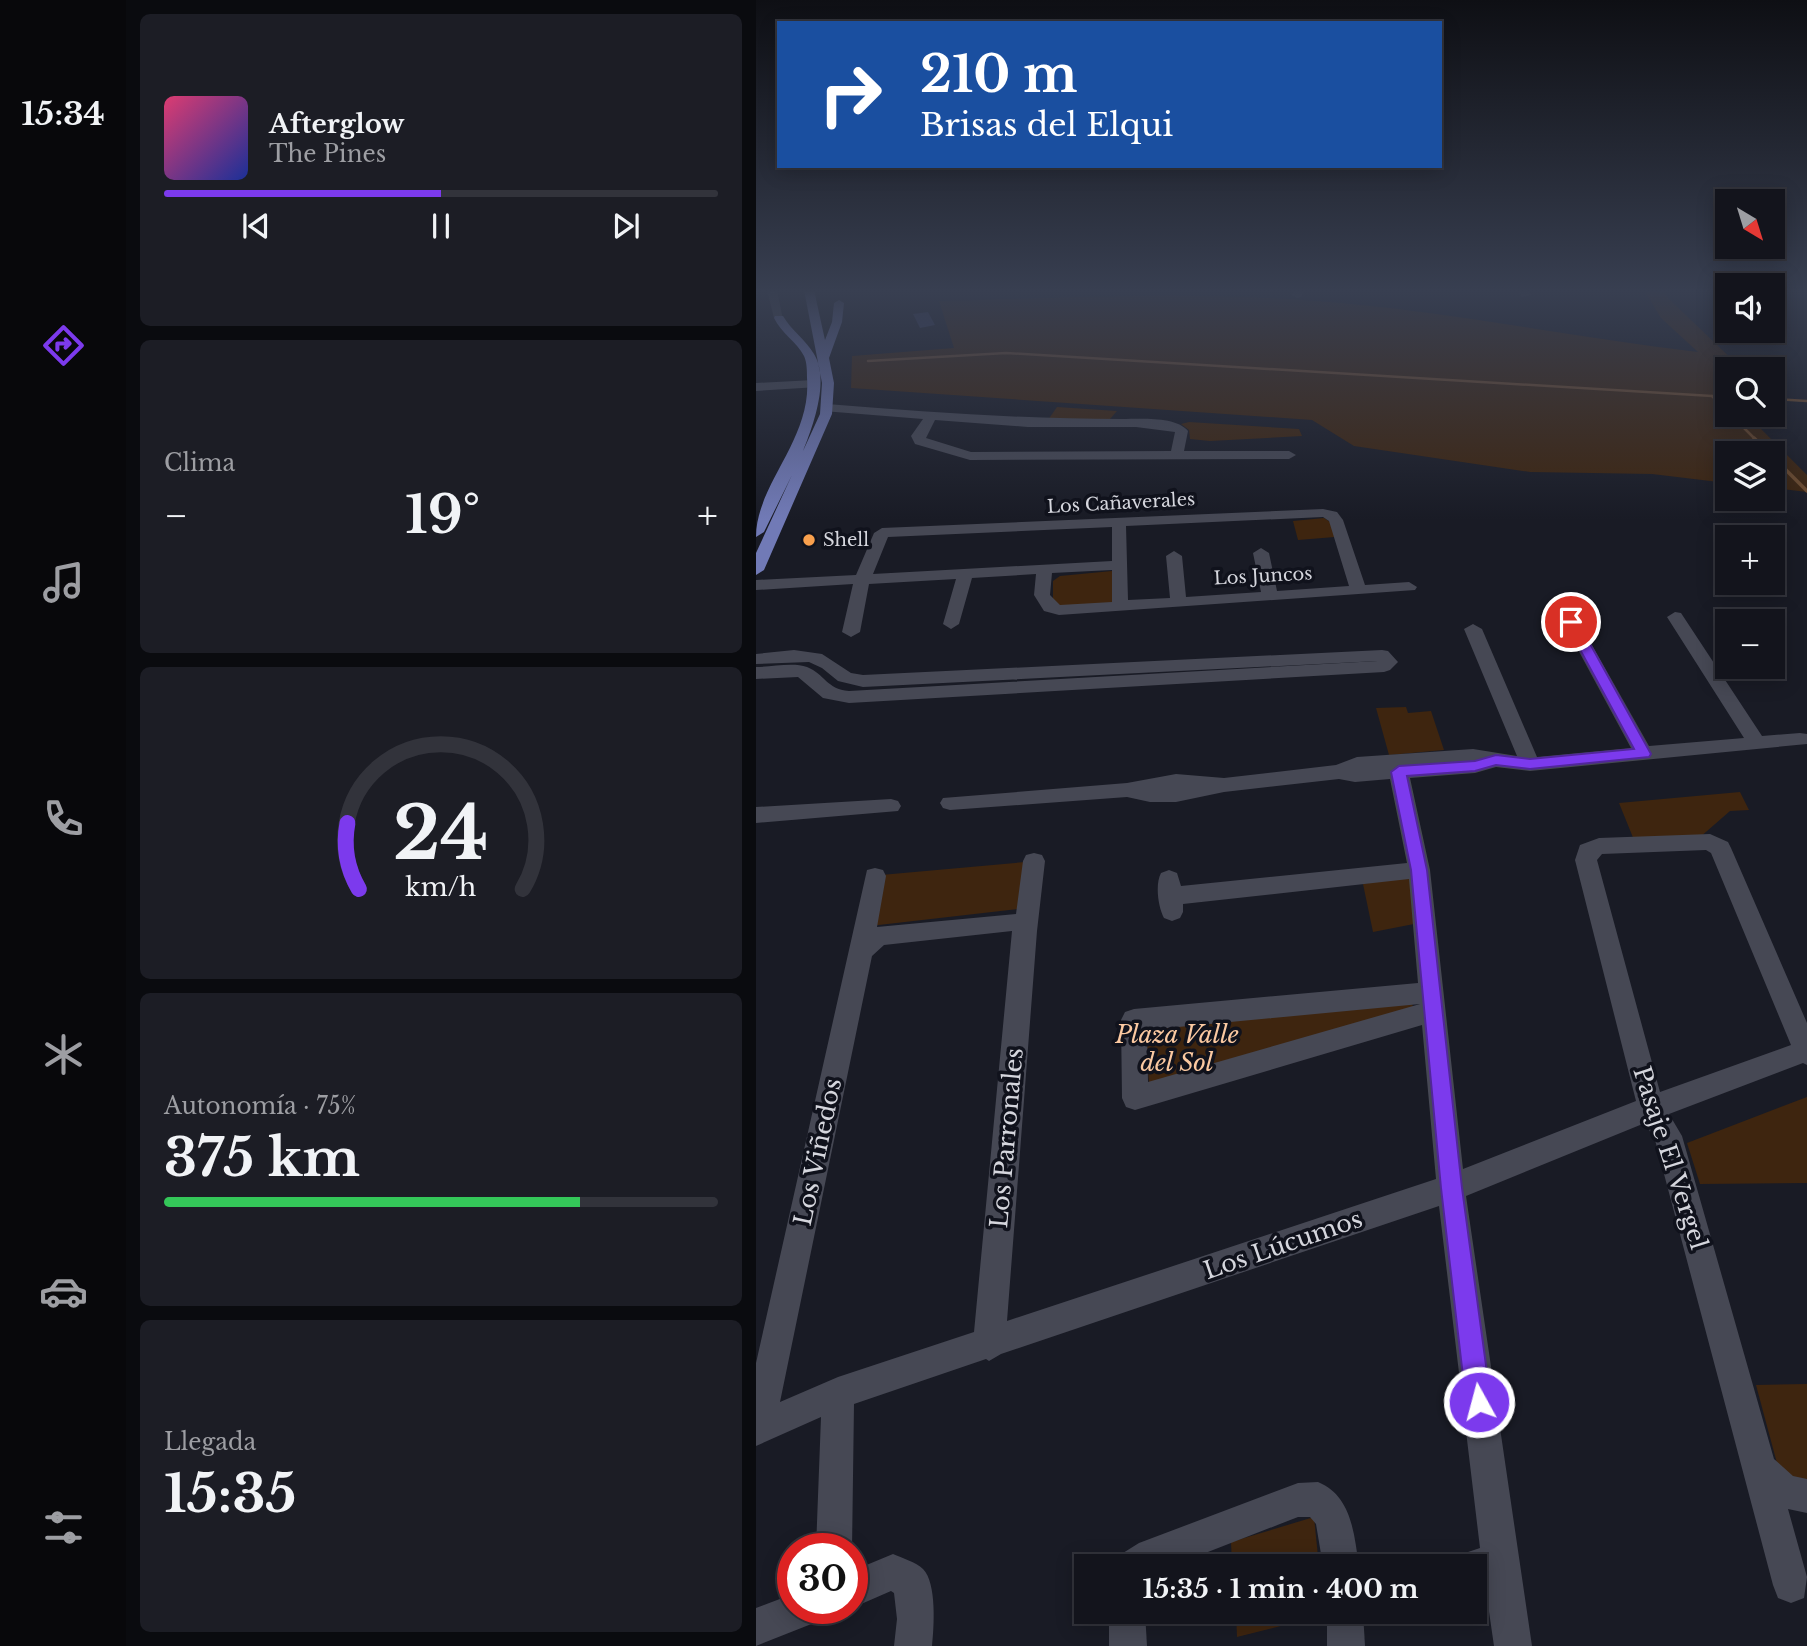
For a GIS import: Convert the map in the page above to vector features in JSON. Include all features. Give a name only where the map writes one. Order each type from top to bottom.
[{"type":"main road","points":[[756,532],[812,406],[816,367]]},
{"type":"main road","points":[[756,570],[827,411],[828,383],[822,367]]},
{"type":"street","points":[[756,387],[814,384]]},
{"type":"street","points":[[827,411],[1028,423],[1136,423],[1177,427],[1182,430],[1177,455]]},
{"type":"street","points":[[827,411],[908,422],[922,431]]},
{"type":"street","points":[[931,417],[918,436],[920,441],[970,456],[1289,455]]},
{"type":"street","name":"Los Cañaverales","points":[[863,580],[883,533],[1322,513],[1332,515],[1336,520],[1358,590]]},
{"type":"street","points":[[1119,523],[1119,605]]},
{"type":"street","points":[[1261,553],[1270,595]]},
{"type":"street","points":[[1174,556],[1178,601]]},
{"type":"street","points":[[756,585],[1119,565]]},
{"type":"street","name":"Los Juncos","points":[[1045,569],[1042,595],[1050,607],[1059,610],[1409,587]]},
{"type":"street","points":[[951,624],[965,574]]},
{"type":"street","points":[[851,632],[863,580]]},
{"type":"street","points":[[1675,617],[1757,743]]},
{"type":"street","points":[[1571,622],[1644,754]]},
{"type":"street","points":[[1473,629],[1530,764]]},
{"type":"street","points":[[756,673],[801,671],[824,693],[834,696],[922,686],[1223,670],[1384,666],[1389,662],[1382,655],[1223,670]]},
{"type":"street","points":[[756,659],[816,658],[827,662],[838,676],[846,680],[922,686]]},
{"type":"street","points":[[1339,772],[1357,764],[1369,763],[1473,756],[1530,764],[1800,739]]},
{"type":"street","points":[[950,803],[1127,790],[1141,796],[1203,791],[1224,785],[1339,772],[1355,775],[1399,772],[1475,766],[1496,760]]},
{"type":"street","points":[[1399,772],[1419,870],[1434,1001],[1486,1554]]},
{"type":"street","points":[[756,815],[891,806]]},
{"type":"street","name":"Pasaje El Vergel","points":[[1791,1585],[1668,1136],[1651,1108],[1586,860],[1588,851],[1599,846],[1710,842],[1725,854],[1807,1051]]},
{"type":"street","name":"Los Parronales","points":[[989,1345],[1025,931],[1034,861]]},
{"type":"street","points":[[1171,895],[1419,870]]},
{"type":"street","name":"Los Viñedos","points":[[757,1428],[875,876]]},
{"type":"street","points":[[861,951],[878,936],[1013,922],[1019,923],[1025,931]]},
{"type":"street","points":[[1434,1001],[1135,1098],[1135,1020],[1434,1001]]},
{"type":"street","name":"Los Lúcumos","points":[[757,1428],[838,1393],[989,1345],[1451,1188],[1651,1108],[1807,1051]]},
{"type":"street","points":[[834,1533],[838,1393]]},
{"type":"street","points":[[1761,1471],[1785,1491],[1807,1496]]},
{"type":"street","points":[[1157,1554],[1298,1500],[1318,1499],[1332,1516],[1340,1554]]},
{"type":"street","points":[[1487,1565],[1513,1646]]},
{"type":"street","points":[[868,1583],[892,1572],[911,1583],[916,1619],[913,1646]]},
{"type":"street","points":[[756,1627],[777,1619]]},
{"type":"street","points":[[1127,1624],[1128,1646]]},
{"type":"street","points":[[1345,1624],[1346,1646]]},
{"type":"green space","points":[[852,367],[1715,367],[1715,427],[1759,427],[1773,441],[1715,441],[1715,482],[1652,474],[1530,472],[1354,446],[1312,420],[851,388]]},
{"type":"green space","points":[[1057,407],[1117,411],[1110,419],[1048,420]]},
{"type":"green space","points":[[1189,422],[1299,429],[1302,436],[1210,441],[1190,439],[1189,430],[1181,424]]},
{"type":"green space","points":[[1785,453],[1807,475],[1807,492],[1785,489]]},
{"type":"green space","points":[[1324,518],[1330,522],[1335,537],[1298,540],[1293,521]]},
{"type":"green space","points":[[1112,571],[1116,600],[1110,603],[1060,606],[1053,603],[1053,581],[1060,576]]},
{"type":"green space","points":[[1406,707],[1408,713],[1431,711],[1444,750],[1389,755],[1376,708]]},
{"type":"green space","points":[[1740,792],[1749,810],[1730,811],[1699,838],[1634,840],[1619,803]]},
{"type":"green space","points":[[1025,862],[1019,909],[870,926],[881,875]]},
{"type":"green space","points":[[1410,876],[1414,924],[1373,932],[1363,884]]},
{"type":"green space","name":"Plaza Valle del Sol","points":[[1411,999],[1413,1007],[1149,1083],[1145,1027]]},
{"type":"green space","points":[[1807,1097],[1807,1183],[1700,1184],[1687,1143]]},
{"type":"green space","points":[[1807,1384],[1807,1483],[1791,1478],[1778,1467],[1756,1385]]},
{"type":"green space","points":[[1314,1517],[1318,1554],[1232,1554],[1231,1542]]},
{"type":"green space","points":[[1236,1624],[1288,1624],[1237,1637]]},
{"type":"waterway","points":[[1233,367],[1712,396]]},
{"type":"waterway","points":[[1712,396],[1715,399]]},
{"type":"waterway","points":[[1785,400],[1807,401]]},
{"type":"waterway","points":[[1743,427],[1757,441]]},
{"type":"waterway","points":[[1785,469],[1807,491]]},
{"type":"place","name":"Shell","points":[[809,540]]},
{"type":"route","points":[[1479,1402],[1451,1188],[1419,870],[1399,772],[1475,766],[1496,760],[1530,764],[1644,754],[1571,622]]}]
